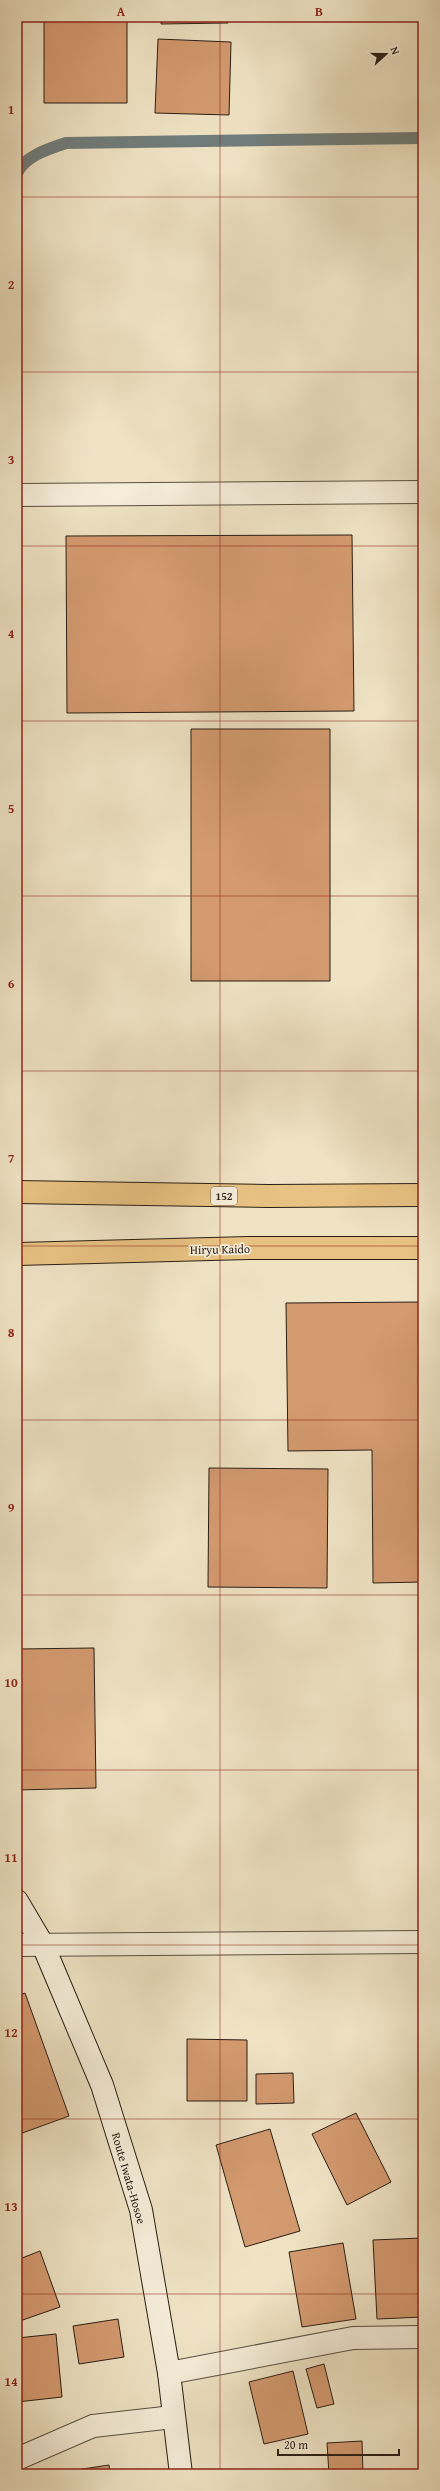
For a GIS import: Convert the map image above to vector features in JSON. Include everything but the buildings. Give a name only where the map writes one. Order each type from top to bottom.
[{"type":"highway","name":"152","points":[[21,1192],[268,1196],[423,1195]]},
{"type":"highway","name":"Hiryu Kaido","points":[[22,1254],[249,1248],[423,1248]]},
{"type":"street","points":[[22,495],[423,492]]},
{"type":"street","name":"Route Iwata-Hosoe","points":[[17,1901],[43,1945],[102,2085],[141,2210],[169,2373],[173,2417],[181,2474]]},
{"type":"street","points":[[17,1945],[423,1942]]},
{"type":"street","points":[[169,2373],[353,2338],[423,2337]]},
{"type":"street","points":[[17,2459],[93,2426],[173,2417]]},
{"type":"waterway","points":[[17,173],[31,158],[66,143],[423,138]]}]
